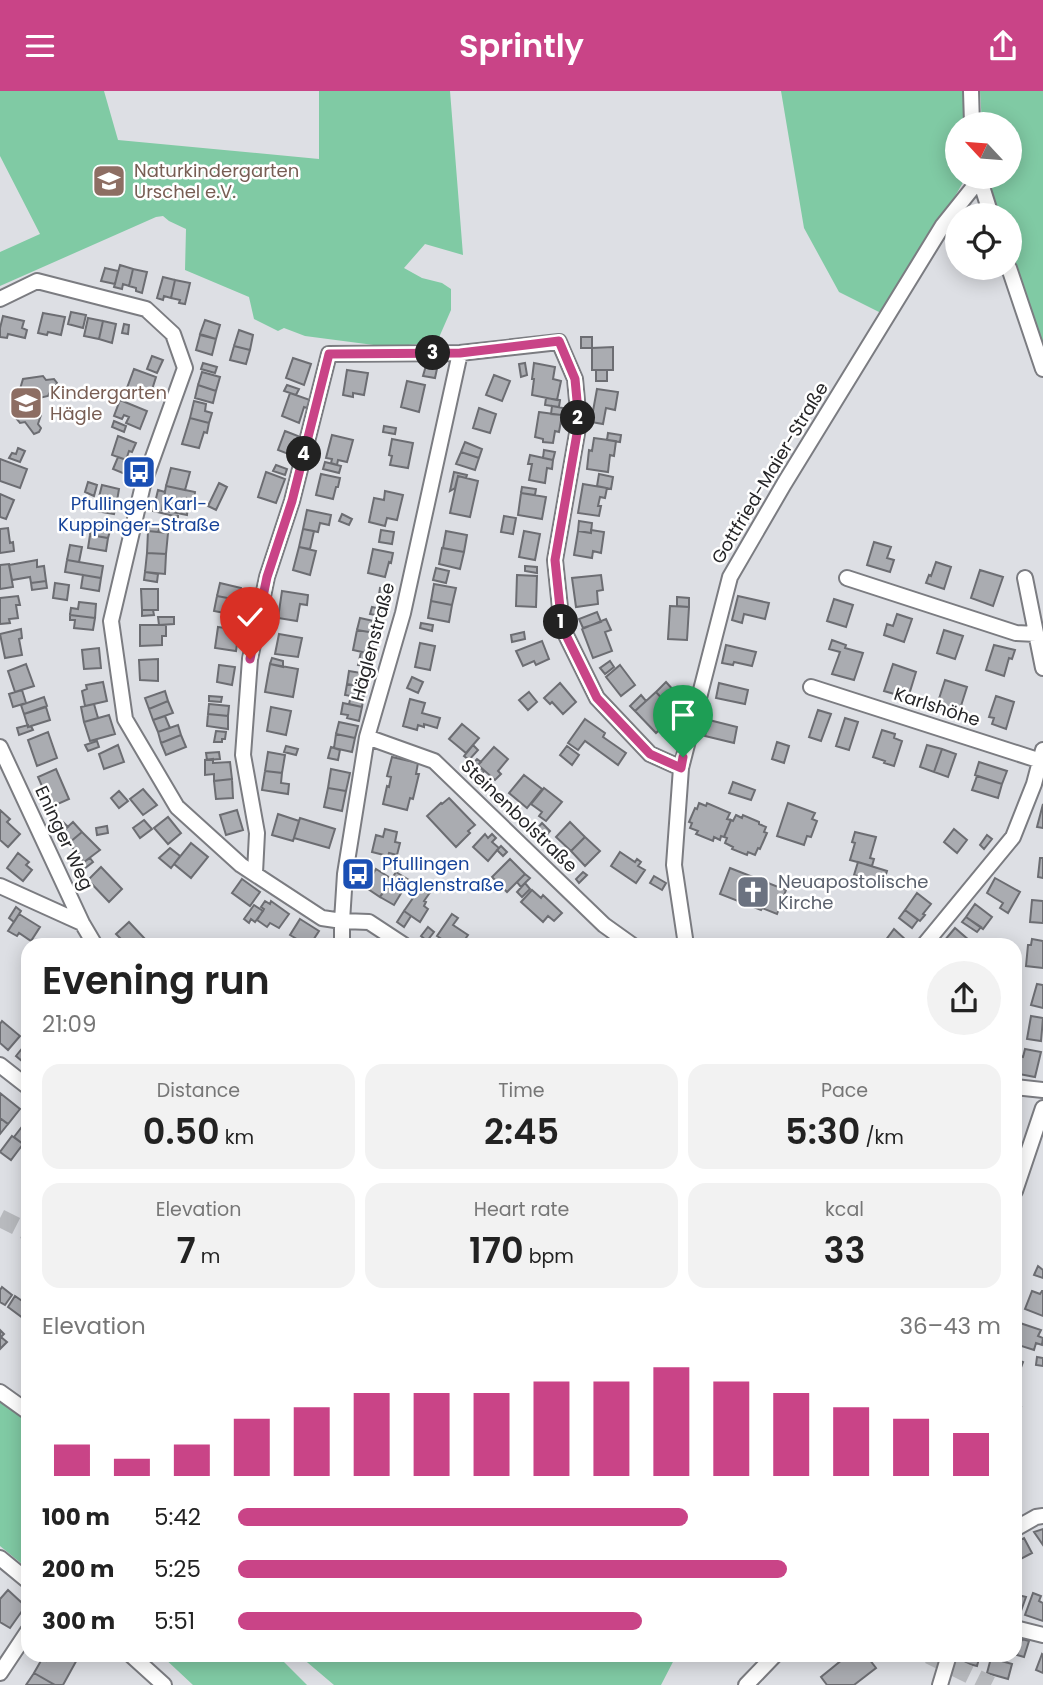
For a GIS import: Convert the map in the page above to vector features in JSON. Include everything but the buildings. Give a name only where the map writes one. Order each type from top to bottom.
[{"type":"street","points":[[971,91],[972,112]]},
{"type":"street","name":"Gottfried-Maier-Straße","points":[[685,938],[674,865],[681,768],[730,577],[943,225],[971,189]]},
{"type":"street","points":[[1013,280],[1043,369]]},
{"type":"street","points":[[0,299],[37,281],[146,309],[173,334],[186,368],[143,485],[110,621],[125,719],[177,807],[242,865],[322,918],[369,922],[393,938]]},
{"type":"street","points":[[255,873],[257,833],[243,755],[250,659],[267,577],[292,501],[329,354],[460,353],[559,341],[575,379],[579,422],[555,560],[562,627],[597,698],[650,754],[681,768]]},
{"type":"street","name":"Häglenstraße","points":[[342,938],[345,874],[367,737],[403,613],[460,353]]},
{"type":"street","points":[[847,578],[1016,633],[1036,634]]},
{"type":"street","points":[[1026,578],[1043,668]]},
{"type":"street","name":"Karlshöhe","points":[[811,687],[1042,755]]},
{"type":"street","name":"Steinenbolstraße","points":[[367,737],[434,761],[604,925],[622,938]]},
{"type":"street","name":"Eninger Weg","points":[[0,747],[91,938]]},
{"type":"street","points":[[931,938],[1013,837],[1042,755]]},
{"type":"street","points":[[0,886],[82,923]]},
{"type":"street","points":[[0,1065],[21,1082]]},
{"type":"street","points":[[1022,1088],[1043,1090]]},
{"type":"street","points":[[1022,1170],[1043,1108]]},
{"type":"street","points":[[0,1392],[21,1407]]},
{"type":"street","points":[[1022,1525],[1043,1516]]},
{"type":"street","points":[[0,1558],[21,1575]]},
{"type":"street","points":[[1022,1629],[1043,1635]]},
{"type":"street","points":[[0,1673],[21,1642]]},
{"type":"street","points":[[139,1662],[164,1685]]},
{"type":"street","points":[[746,1685],[768,1662]]},
{"type":"street","points":[[940,1685],[947,1662]]},
{"type":"green space","points":[[0,91],[104,91],[118,140],[319,159],[319,91],[450,91],[463,255],[425,244],[404,268],[451,289],[451,310],[437,342],[389,347],[305,336],[284,328],[278,331],[254,319],[249,297],[185,270],[186,229],[163,216],[0,286],[0,252],[40,234],[0,156]]},
{"type":"green space","points":[[781,91],[964,91],[965,112],[945,112],[945,189],[959,189],[951,203],[945,203],[945,214],[887,316],[839,292],[804,228]]},
{"type":"green space","points":[[980,91],[1043,91],[1043,349],[1019,280],[1022,280],[1022,203],[993,203],[989,189],[1022,189],[1022,112],[981,112]]},
{"type":"green space","points":[[0,1392],[21,1407],[21,1563],[0,1546]]},
{"type":"green space","points":[[168,1662],[284,1662],[307,1685],[193,1685]]},
{"type":"green space","points":[[307,1662],[672,1662],[661,1685],[334,1685]]},
{"type":"tunnel","points":[[0,1218],[21,1228]]},
{"type":"tunnel","points":[[943,1662],[991,1685]]},
{"type":"place","name":"Naturkindergarten Urschel e.V.","points":[[109,181]]},
{"type":"place","name":"Kindergarten Hägle","points":[[26,403]]},
{"type":"place","name":"Pfullingen Karl- Kuppinger-Straße","points":[[139,472]]},
{"type":"place","name":"Pfullingen Häglenstraße","points":[[358,874]]},
{"type":"place","name":"Neuapostolische Kirche","points":[[753,892]]},
{"type":"route","points":[[250,659],[267,577],[292,501],[329,354],[460,353],[559,341],[575,379],[579,422],[555,560],[562,627],[597,698],[650,754],[681,768],[683,757]]}]
